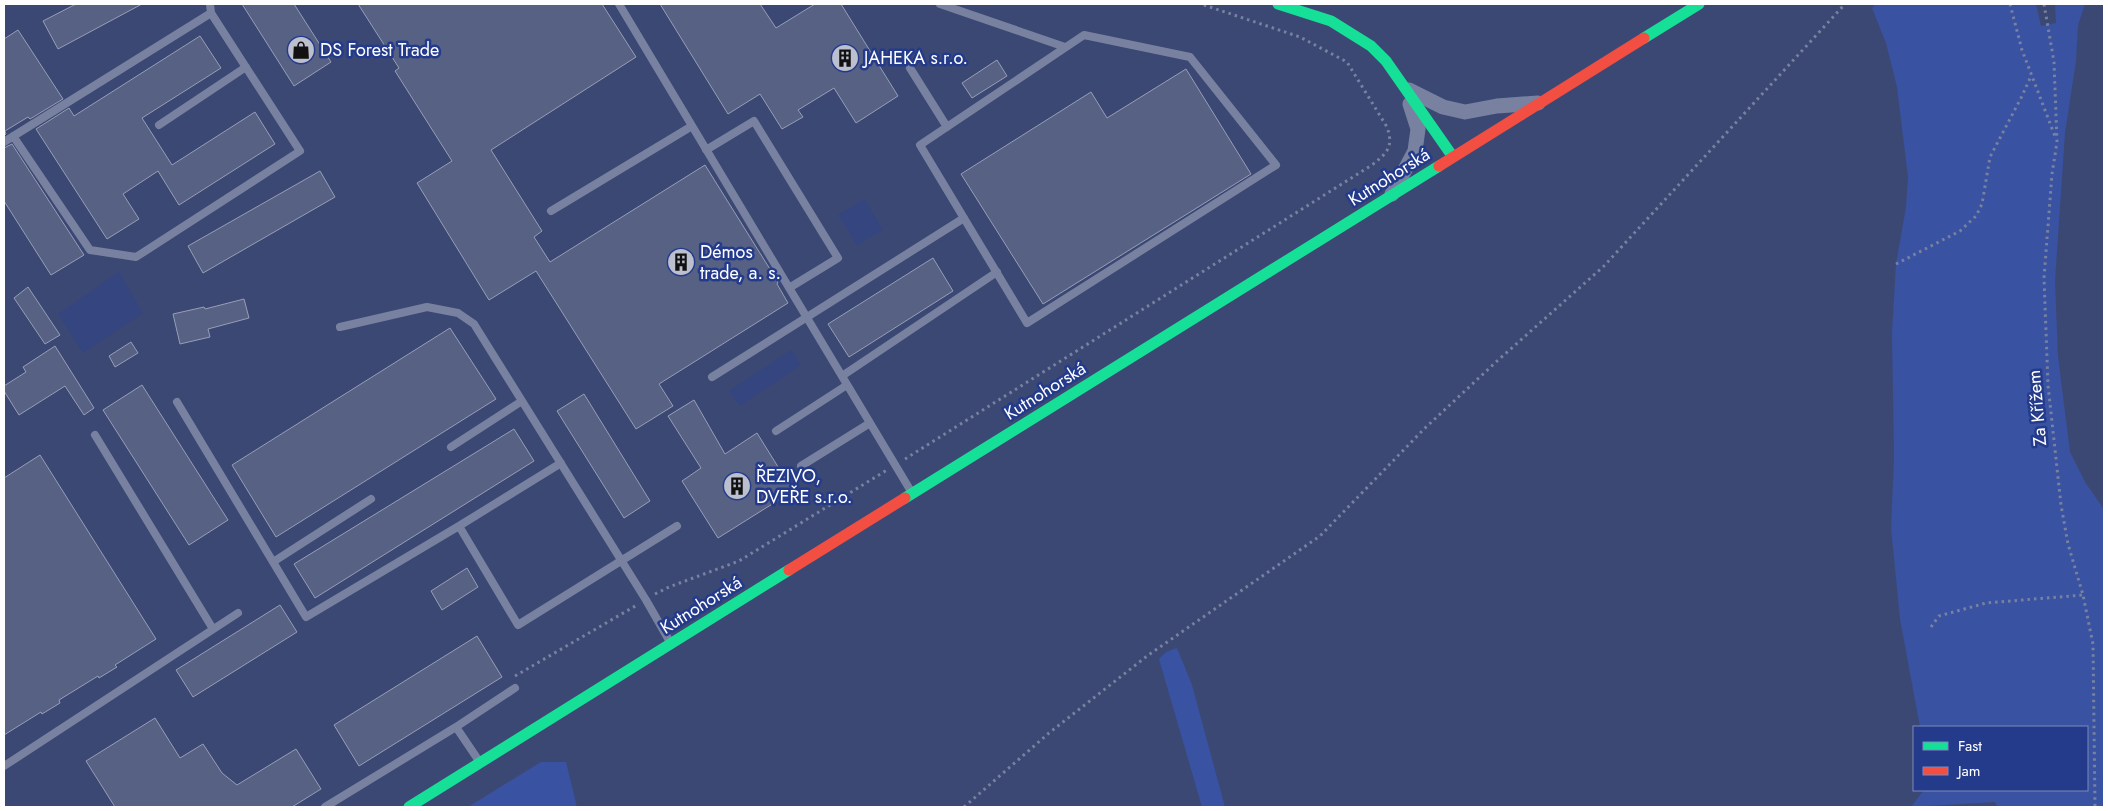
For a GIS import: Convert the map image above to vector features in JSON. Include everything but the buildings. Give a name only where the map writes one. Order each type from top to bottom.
[{"type":"main road","points":[[1278,4],[1331,21],[1371,46],[1386,61],[1453,157]]},
{"type":"main road","name":"Kutnohorská","points":[[408,807],[1699,4]]},
{"type":"street","points":[[1405,88],[1443,107],[1465,112],[1497,106],[1541,102]]},
{"type":"street","points":[[1390,196],[1415,151],[1418,129],[1405,88]]},
{"type":"lane","points":[[13,136],[90,250],[136,257],[300,151],[211,13],[210,4]]},
{"type":"lane","points":[[619,4],[912,494]]},
{"type":"lane","points":[[940,4],[1065,47]]},
{"type":"lane","points":[[4,142],[211,13]]},
{"type":"lane","points":[[1084,35],[1190,57],[1276,165],[1027,323],[920,145],[1065,47],[1084,35]]},
{"type":"lane","points":[[159,125],[246,67]]},
{"type":"lane","points":[[910,68],[947,127]]},
{"type":"lane","points":[[706,150],[754,121],[838,258],[789,288]]},
{"type":"lane","points":[[550,212],[692,126]]},
{"type":"lane","points":[[712,377],[964,218]]},
{"type":"lane","points":[[842,376],[997,272]]},
{"type":"lane","points":[[340,327],[427,307],[458,314],[474,324],[646,600],[671,644]]},
{"type":"lane","points":[[776,431],[847,385]]},
{"type":"lane","points":[[451,447],[522,401]]},
{"type":"lane","points":[[177,402],[306,617],[561,463]]},
{"type":"lane","points":[[800,466],[870,423]]},
{"type":"lane","points":[[95,435],[213,629]]},
{"type":"lane","points":[[273,562],[371,499]]},
{"type":"lane","points":[[459,526],[518,625],[677,526]]},
{"type":"lane","points":[[4,766],[238,613]]},
{"type":"lane","points":[[325,807],[456,727],[515,688]]},
{"type":"lane","points":[[456,727],[480,763]]},
{"type":"lane","points":[[339,799],[344,807]]},
{"type":"path","points":[[515,688],[515,676],[669,587],[739,561],[1372,165],[1384,155],[1391,138],[1387,127],[1347,62],[1300,37],[1201,4]]},
{"type":"path","points":[[964,807],[1049,733],[1146,656],[1320,536],[1424,429],[1604,266],[1845,4]]},
{"type":"path","points":[[2010,4],[2031,76],[2057,142]]},
{"type":"path","name":"Za Křížem","points":[[2044,4],[2054,62],[2057,142],[2052,174],[2044,278],[2048,385],[2061,506],[2068,544],[2083,595],[2093,644],[2095,807]]},
{"type":"path","points":[[1896,264],[1960,231],[1976,216],[1982,204],[1990,157],[2031,76]]},
{"type":"path","points":[[1931,627],[1939,616],[1986,603],[2083,595]]},
{"type":"shaded area","points":[[1876,4],[2036,4],[2041,26],[2056,23],[2055,4],[2085,4],[2078,25],[2076,61],[2065,133],[2055,281],[2058,357],[2070,452],[2085,482],[2103,508],[2104,807],[1997,807],[1995,802],[1911,807],[1923,791],[2088,791],[2088,726],[1920,726],[1900,619],[1891,528],[1894,459],[1892,332],[1896,264],[1906,207],[1908,177],[1897,87],[1886,43],[1872,8]]},
{"type":"shaded area","points":[[864,199],[883,230],[857,245],[838,215]]},
{"type":"shaded area","points":[[119,272],[143,313],[83,353],[58,314]]},
{"type":"shaded area","points":[[791,350],[801,365],[740,406],[729,391]]},
{"type":"shaded area","points":[[1177,648],[1192,685],[1225,807],[1202,807],[1159,659],[1166,652]]},
{"type":"shaded area","points":[[541,762],[566,762],[577,807],[468,807]]},
{"type":"traffic: fast","points":[[1278,4],[1331,21],[1371,46],[1386,61],[1453,157]]},
{"type":"traffic: fast","points":[[1644,38],[1699,4]]},
{"type":"traffic: fast","points":[[905,498],[1439,166]]},
{"type":"traffic: fast","points":[[409,807],[789,570]]},
{"type":"traffic: jam","points":[[1439,166],[1644,38]]},
{"type":"traffic: jam","points":[[789,570],[905,498]]},
{"type":"place","name":"DS Forest Trade","points":[[301,50]]},
{"type":"place","name":"JAHEKA s.r.o.","points":[[845,58]]},
{"type":"place","name":"Démos trade, a. s.","points":[[681,262]]},
{"type":"place","name":"ŘEZIVO, DVEŘE s.r.o.","points":[[737,486]]}]
